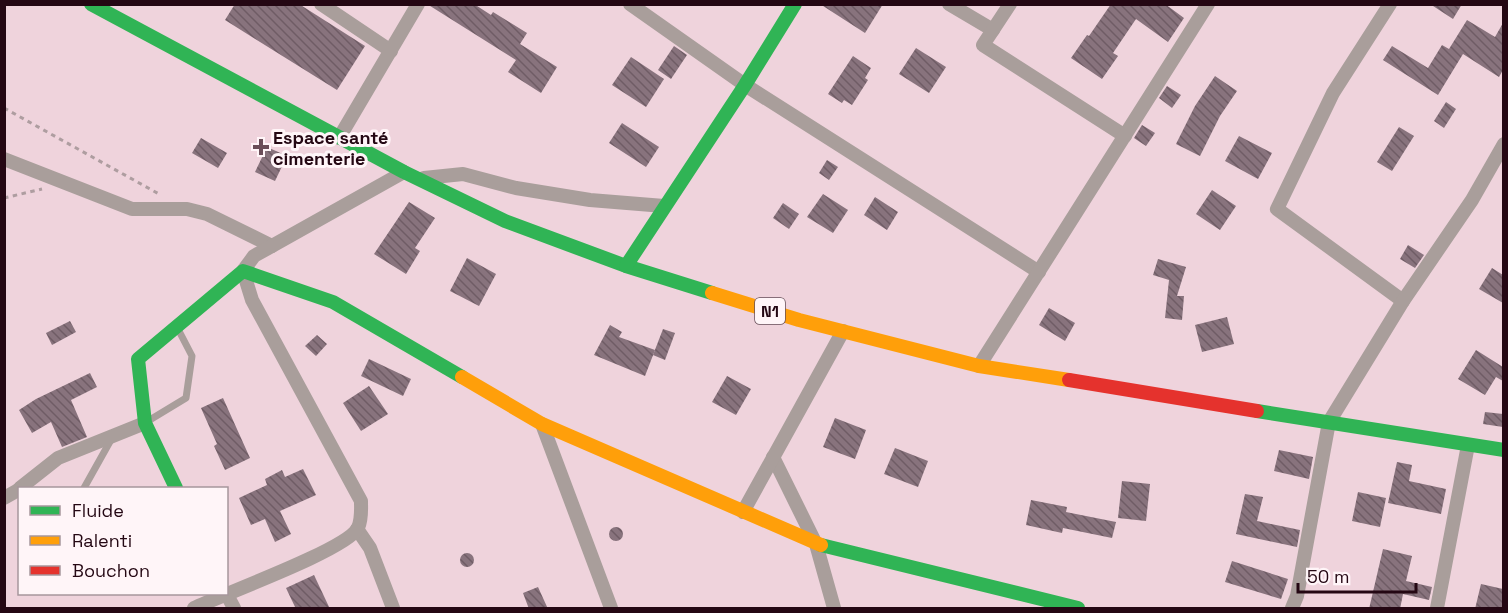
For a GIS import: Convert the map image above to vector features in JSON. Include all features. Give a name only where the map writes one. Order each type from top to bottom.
[{"type":"main road","name":"N1","points":[[91,4],[418,179],[505,221],[626,266],[799,320],[980,366],[1468,445],[1501,446]]},
{"type":"main road","points":[[626,266],[745,85],[795,4]]},
{"type":"main road","points":[[175,487],[145,423],[138,359],[243,271],[333,302],[542,424],[816,544],[1078,609]]},
{"type":"street","points":[[321,4],[391,51]]},
{"type":"street","points":[[339,138],[418,4]]},
{"type":"street","points":[[630,4],[745,85],[1040,272]]},
{"type":"street","points":[[949,4],[993,30]]},
{"type":"street","points":[[1010,4],[983,45],[1125,136]]},
{"type":"street","points":[[980,366],[1208,4]]},
{"type":"street","points":[[1390,4],[1333,93],[1277,209],[1402,301]]},
{"type":"street","points":[[1292,609],[1297,596],[1329,422],[1402,301],[1472,200],[1503,144]]},
{"type":"street","points":[[4,159],[132,210],[187,209],[207,214],[272,246]]},
{"type":"street","points":[[228,594],[328,551],[357,529],[362,514],[361,501],[252,300],[243,271],[255,256],[404,172]]},
{"type":"street","points":[[418,179],[464,174],[516,188],[590,200],[664,206]]},
{"type":"street","points":[[743,512],[843,331]]},
{"type":"street","points":[[22,487],[58,458],[145,423]]},
{"type":"street","points":[[542,424],[611,609]]},
{"type":"street","points":[[1437,609],[1468,445]]},
{"type":"street","points":[[773,457],[816,544],[834,609]]},
{"type":"street","points":[[4,498],[18,490]]},
{"type":"street","points":[[357,529],[369,548],[393,609]]},
{"type":"street","points":[[194,609],[225,595]]},
{"type":"street","points":[[227,595],[234,609]]},
{"type":"lane","points":[[145,423],[186,398],[192,356],[177,326]]},
{"type":"lane","points":[[85,487],[113,435]]},
{"type":"path","points":[[4,108],[187,209]]},
{"type":"path","points":[[4,198],[68,184]]},
{"type":"building","points":[[235,4],[299,4],[365,46],[337,90],[225,20]]},
{"type":"building","points":[[427,4],[474,4],[491,15],[493,12],[527,33],[520,44],[557,67],[541,93],[508,72],[516,60]]},
{"type":"building","points":[[820,4],[883,4],[865,33]]},
{"type":"building","points":[[1111,4],[1165,4],[1184,18],[1168,42],[1136,19],[1113,53],[1118,56],[1102,79],[1071,58]]},
{"type":"building","points":[[1430,4],[1462,4],[1453,19]]},
{"type":"building","points":[[1467,20],[1495,37],[1503,23],[1503,70],[1499,77],[1463,54],[1438,95],[1383,60],[1392,46],[1428,68],[1442,45],[1449,49]]},
{"type":"building","points":[[674,46],[687,55],[671,79],[658,70]]},
{"type":"building","points":[[916,48],[946,67],[929,93],[899,74]]},
{"type":"building","points":[[853,56],[871,68],[865,78],[868,80],[852,105],[844,100],[842,103],[828,94]]},
{"type":"building","points":[[631,57],[664,79],[646,107],[612,85]]},
{"type":"building","points":[[1215,76],[1237,91],[1220,116],[1200,156],[1176,144],[1195,106]]},
{"type":"building","points":[[1167,86],[1181,95],[1172,108],[1159,98]]},
{"type":"building","points":[[1446,102],[1456,109],[1444,128],[1434,121]]},
{"type":"building","points":[[622,123],[659,147],[646,167],[609,143]]},
{"type":"building","points":[[1142,125],[1155,133],[1146,146],[1134,138]]},
{"type":"building","points":[[1399,127],[1414,136],[1392,171],[1377,162]]},
{"type":"building","points":[[1239,136],[1272,153],[1258,179],[1225,161]]},
{"type":"building","points":[[201,138],[227,153],[218,168],[192,153]]},
{"type":"building","points":[[267,147],[287,156],[275,181],[255,172]]},
{"type":"building","points":[[827,160],[838,167],[829,180],[819,173]]},
{"type":"building","points":[[1212,190],[1236,206],[1220,230],[1196,214]]},
{"type":"building","points":[[823,194],[848,210],[833,233],[807,217]]},
{"type":"building","points":[[875,197],[898,212],[887,230],[864,215]]},
{"type":"building","points":[[409,202],[435,218],[415,248],[420,251],[406,274],[374,254]]},
{"type":"building","points":[[783,203],[799,214],[789,229],[773,218]]},
{"type":"building","points":[[1408,245],[1424,255],[1415,268],[1400,259]]},
{"type":"building","points":[[467,258],[496,274],[479,306],[450,291]]},
{"type":"building","points":[[1158,259],[1186,267],[1177,296],[1184,296],[1182,320],[1165,318],[1169,280],[1153,275]]},
{"type":"building","points":[[1492,268],[1503,275],[1503,303],[1479,289]]},
{"type":"building","points":[[1049,308],[1075,323],[1065,341],[1039,325]]},
{"type":"building","points":[[1227,317],[1234,344],[1202,352],[1195,325]]},
{"type":"building","points":[[70,321],[76,332],[52,345],[46,333]]},
{"type":"building","points":[[610,325],[622,332],[619,337],[655,350],[645,376],[594,355]]},
{"type":"building","points":[[663,329],[675,333],[665,360],[653,355]]},
{"type":"building","points":[[317,335],[327,344],[316,356],[305,346]]},
{"type":"building","points":[[1476,350],[1503,367],[1503,381],[1496,377],[1485,395],[1458,379]]},
{"type":"building","points":[[369,359],[411,379],[403,396],[361,376]]},
{"type":"building","points":[[90,373],[97,387],[71,400],[87,437],[62,447],[51,422],[32,433],[19,410],[36,399]]},
{"type":"building","points":[[727,376],[751,389],[736,415],[712,402]]},
{"type":"building","points":[[369,386],[388,414],[361,431],[343,403]]},
{"type":"building","points":[[223,398],[250,458],[225,470],[214,446],[217,444],[201,408]]},
{"type":"building","points":[[1485,412],[1503,414],[1503,427],[1483,424]]},
{"type":"building","points":[[835,418],[866,430],[855,459],[823,447]]},
{"type":"building","points":[[895,448],[928,461],[918,487],[884,474]]},
{"type":"building","points":[[1279,450],[1313,457],[1309,479],[1274,471]]},
{"type":"building","points":[[1397,462],[1412,465],[1409,481],[1446,489],[1441,514],[1388,503]]},
{"type":"building","points":[[303,469],[316,495],[280,511],[291,534],[275,542],[265,519],[251,525],[239,498],[267,485],[265,479],[282,470],[285,477]]},
{"type":"building","points":[[1122,481],[1150,484],[1146,521],[1118,518]]},
{"type":"building","points":[[1358,492],[1386,498],[1380,527],[1352,521]]},
{"type":"building","points":[[1245,494],[1263,497],[1257,521],[1300,530],[1297,547],[1236,534]]},
{"type":"building","points":[[1031,500],[1067,507],[1066,512],[1116,522],[1112,538],[1063,528],[1062,533],[1026,525]]},
{"type":"building","points":[[616,527],[621,529],[623,534],[621,539],[616,541],[611,539],[609,534],[611,529]]},
{"type":"building","points":[[1383,549],[1412,556],[1406,581],[1432,587],[1429,600],[1403,594],[1400,609],[1369,609]]},
{"type":"building","points":[[467,553],[472,555],[474,560],[472,565],[467,567],[462,565],[460,560],[462,555]]},
{"type":"building","points":[[1232,561],[1288,579],[1281,599],[1225,582]]},
{"type":"building","points":[[314,575],[330,609],[296,609],[286,588]]},
{"type":"building","points":[[1481,584],[1503,589],[1502,609],[1475,609]]},
{"type":"building","points":[[538,587],[548,609],[529,609],[523,593]]},
{"type":"traffic: fast","points":[[91,4],[404,172],[505,221],[626,266],[712,293]]},
{"type":"traffic: fast","points":[[626,266],[745,85],[795,4]]},
{"type":"traffic: fast","points":[[176,487],[145,423],[138,359],[243,271],[333,302],[462,377]]},
{"type":"traffic: fast","points":[[1257,411],[1504,450]]},
{"type":"traffic: fast","points":[[821,545],[1078,608]]},
{"type":"traffic: slow","points":[[712,293],[799,320],[979,366],[1069,380]]},
{"type":"traffic: slow","points":[[462,377],[542,424],[821,545]]},
{"type":"traffic: jam","points":[[1069,380],[1257,411]]},
{"type":"place","name":"Espace santé cimenterie","points":[[261,147]]}]
